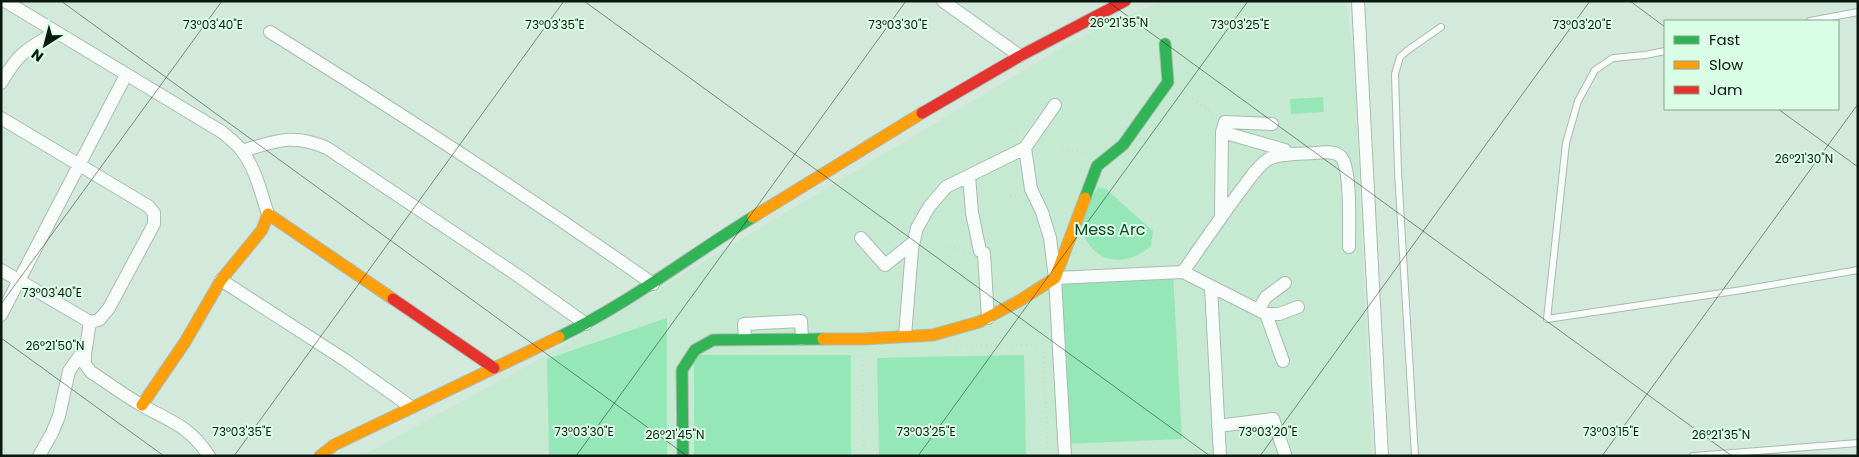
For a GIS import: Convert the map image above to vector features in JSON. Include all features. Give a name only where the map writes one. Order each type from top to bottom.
[{"type":"street","points":[[5,1],[222,132],[242,151],[252,168],[268,214],[494,368]]},
{"type":"street","points":[[943,1],[1020,56]]},
{"type":"street","points":[[320,456],[334,445],[586,324],[653,284],[737,227],[891,132],[1020,56],[1125,1]]},
{"type":"street","points":[[1358,1],[1382,456]]},
{"type":"street","points":[[1,82],[13,62],[23,52],[56,32]]},
{"type":"street","points":[[270,32],[362,89],[562,220],[653,284]]},
{"type":"street","points":[[1055,278],[1098,166],[1123,145],[1168,82],[1165,44]]},
{"type":"street","points":[[1,315],[126,75]]},
{"type":"street","points":[[905,336],[914,242],[917,228],[928,207],[946,187],[1025,148],[1055,106]]},
{"type":"street","points":[[1,118],[148,206],[154,213],[154,224],[109,308],[99,320],[90,322],[1,270]]},
{"type":"street","points":[[1224,127],[1272,124]]},
{"type":"street","points":[[1224,127],[1285,150],[1286,155]]},
{"type":"street","points":[[1221,216],[1224,127]]},
{"type":"street","points":[[242,151],[295,138],[312,141],[327,148],[517,275],[586,324]]},
{"type":"street","points":[[1025,148],[1031,189],[1042,212],[1050,238],[1055,278],[1065,456]]},
{"type":"street","points":[[1183,272],[1221,216],[1256,171],[1267,159],[1286,155],[1322,152],[1335,153],[1341,156],[1346,170],[1349,247]]},
{"type":"street","points":[[969,176],[972,213],[980,251],[984,253],[988,318]]},
{"type":"street","points":[[142,405],[185,342],[221,280],[262,230],[268,214]]},
{"type":"street","points":[[861,238],[885,265],[914,242]]},
{"type":"street","points":[[683,456],[682,370],[695,350],[713,340],[862,339],[933,335],[988,318],[1020,302],[1055,278],[1183,272],[1262,311],[1279,314],[1298,307]]},
{"type":"street","points":[[221,280],[345,360],[411,407]]},
{"type":"street","points":[[1283,361],[1262,311],[1266,297],[1285,283]]},
{"type":"street","points":[[1211,287],[1220,456]]},
{"type":"street","points":[[745,339],[744,324],[801,321],[802,339]]},
{"type":"street","points":[[90,322],[85,364],[91,372],[142,405],[175,421],[199,442],[209,456]]},
{"type":"street","points":[[39,456],[59,416],[69,371],[86,347]]},
{"type":"street","points":[[1218,426],[1273,419],[1285,454]]},
{"type":"lane","points":[[1815,20],[1858,12]]},
{"type":"lane","points":[[1415,456],[1398,171],[1395,74],[1400,57],[1441,27]]},
{"type":"lane","points":[[1664,51],[1613,58],[1595,70],[1578,101],[1566,143],[1547,319],[1742,290],[1858,270]]},
{"type":"lane","points":[[1693,456],[1858,443]]},
{"type":"path","points":[[1168,82],[1224,127]]},
{"type":"path","points":[[1062,149],[1086,152],[1098,166]]},
{"type":"path","points":[[949,247],[980,251]]},
{"type":"path","points":[[862,339],[864,456]]},
{"type":"path","points":[[948,346],[1043,344],[1048,456]]},
{"type":"shaded area","points":[[1162,1],[1345,1],[1353,47],[1372,456],[362,456],[554,351],[1076,39]]},
{"type":"green space","points":[[1323,97],[1324,112],[1291,114],[1290,99]]},
{"type":"green space","name":"Mess Arc","points":[[1098,187],[1106,189],[1153,231],[1151,246],[1134,256],[1117,260],[1108,259],[1093,249],[1086,240],[1080,226],[1080,221]]},
{"type":"green space","points":[[1173,272],[1182,439],[1064,444],[1055,278]]},
{"type":"green space","points":[[667,318],[667,456],[549,456],[547,359]]},
{"type":"green space","points":[[694,355],[851,355],[851,456],[694,456]]},
{"type":"green space","points":[[1024,355],[1026,456],[879,456],[877,358]]},
{"type":"traffic: fast","points":[[1085,198],[1097,166],[1123,145],[1168,82],[1165,44]]},
{"type":"traffic: fast","points":[[559,337],[634,295],[753,217]]},
{"type":"traffic: fast","points":[[683,456],[682,370],[695,350],[713,340],[823,339]]},
{"type":"traffic: slow","points":[[753,217],[922,113]]},
{"type":"traffic: slow","points":[[823,339],[933,335],[979,322],[1019,301],[1055,278],[1085,198]]},
{"type":"traffic: slow","points":[[142,405],[185,342],[221,280],[262,230],[268,214],[393,299]]},
{"type":"traffic: slow","points":[[320,456],[334,445],[559,337]]},
{"type":"traffic: jam","points":[[922,113],[1020,56],[1125,1]]},
{"type":"traffic: jam","points":[[393,299],[494,368]]}]
